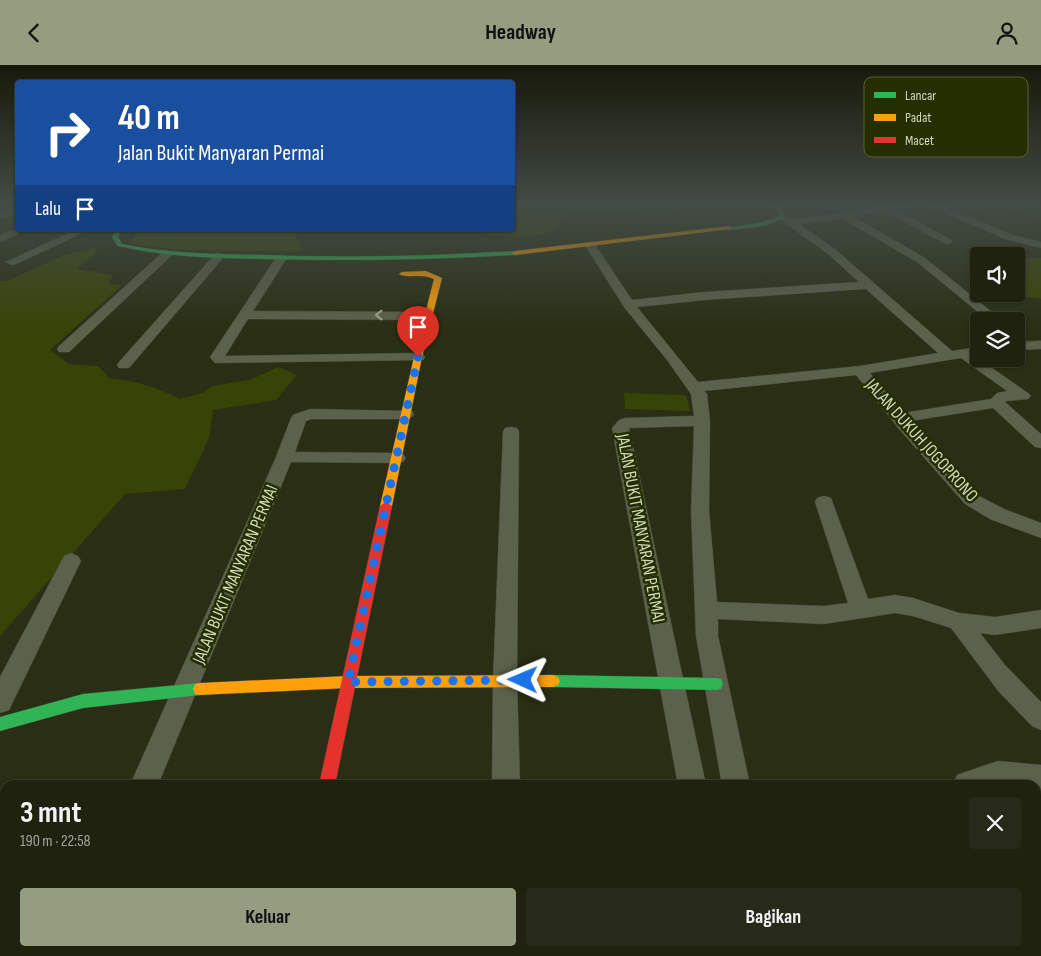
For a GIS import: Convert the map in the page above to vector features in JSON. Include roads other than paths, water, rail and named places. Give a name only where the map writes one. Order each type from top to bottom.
[{"type":"street","points":[[12,263],[48,247]]},
{"type":"street","points":[[129,247],[167,253],[219,257],[319,259],[441,258],[572,247]]},
{"type":"street","points":[[591,247],[628,304],[695,387],[701,405],[700,511],[707,636],[735,780]]},
{"type":"street","points":[[824,247],[948,355]]},
{"type":"street","points":[[898,247],[921,260],[986,312]]},
{"type":"street","points":[[64,349],[167,253]]},
{"type":"street","points":[[124,365],[219,257]]},
{"type":"street","points":[[282,258],[242,315],[217,357],[220,360],[418,357]]},
{"type":"street","points":[[316,272],[315,268],[319,259]]},
{"type":"street","points":[[329,780],[348,682],[418,357],[438,278],[436,275],[426,273],[388,274]]},
{"type":"street","points":[[628,304],[704,296],[867,285]]},
{"type":"street","points":[[242,315],[428,315]]},
{"type":"street","points":[[1025,343],[1041,345]]},
{"type":"street","name":"JALAN DUKUH JOGOPRONO","points":[[695,387],[860,370],[948,355],[970,353]]},
{"type":"street","name":"JALAN DUKUH JOGOPRONO","points":[[989,367],[1023,396],[1002,396],[996,403]]},
{"type":"street","name":"JALAN DUKUH JOGOPRONO","points":[[860,370],[899,418],[972,500],[997,514],[1041,531]]},
{"type":"street","points":[[899,418],[996,403],[1041,443]]},
{"type":"street","name":"JALAN BUKIT MANYARAN PERMAI","points":[[146,780],[285,457],[299,418],[303,415],[406,414]]},
{"type":"street","name":"JALAN BUKIT MANYARAN PERMAI","points":[[691,780],[620,426],[624,423],[702,421]]},
{"type":"street","points":[[506,780],[505,680],[511,432]]},
{"type":"street","points":[[285,457],[397,458]]},
{"type":"street","points":[[824,502],[861,610]]},
{"type":"street","points":[[0,702],[71,561]]},
{"type":"street","points":[[707,610],[824,615],[896,604],[913,607],[959,622],[995,626],[1041,619]]},
{"type":"street","points":[[959,622],[979,652],[1008,686],[1020,700],[1041,718]]},
{"type":"street","name":"JALAN BUKIT MANYARAN PERMAI","points":[[0,723],[82,701],[185,690],[348,682],[505,680],[671,683]]},
{"type":"street","points":[[671,683],[716,684]]},
{"type":"street","points":[[982,780],[998,775],[1041,778]]}]
